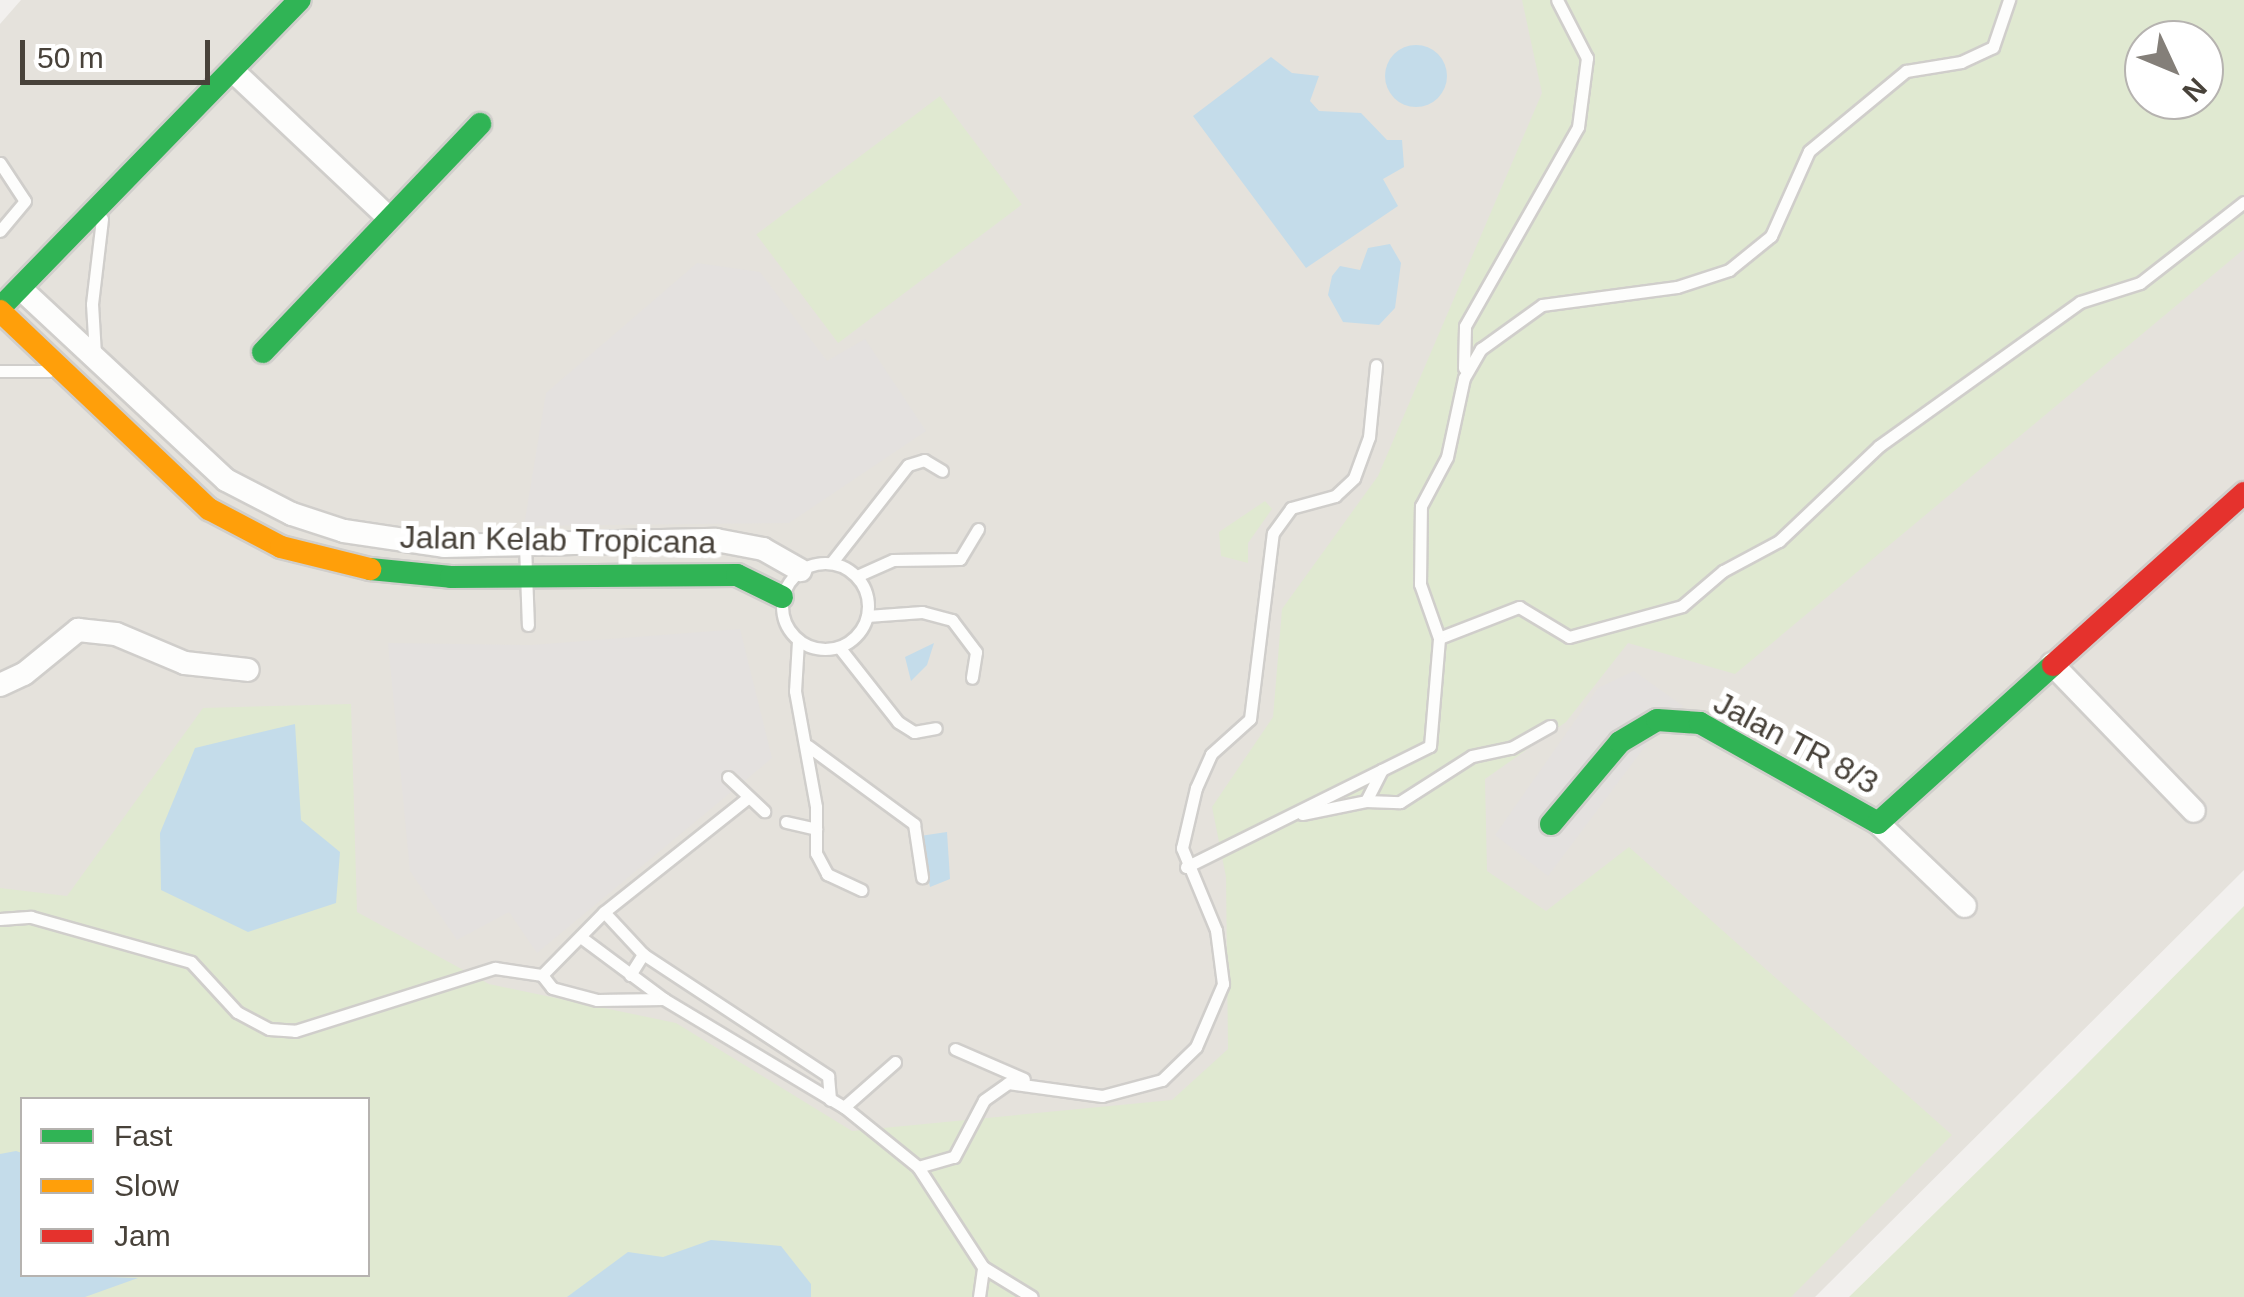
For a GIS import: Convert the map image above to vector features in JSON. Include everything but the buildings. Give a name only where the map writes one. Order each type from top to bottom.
[{"type":"street","points":[[0,310],[300,0]]},
{"type":"street","points":[[232,70],[390,218]]},
{"type":"street","points":[[263,352],[480,124]]},
{"type":"street","name":"Jalan Kelab Tropicana","points":[[20,288],[226,480],[266,503],[344,531],[412,543],[525,545],[716,540],[763,549],[800,570]]},
{"type":"street","name":"Jalan Kelab Tropicana","points":[[0,310],[209,508],[252,536],[365,569],[527,580],[718,573],[747,577],[782,598]]},
{"type":"street","name":"Jalan TR 8/3","points":[[1551,824],[1620,742],[1657,720],[1700,724],[1878,823],[2244,493]]},
{"type":"street","points":[[0,685],[24,674],[78,630],[116,634],[185,664],[248,670]]},
{"type":"street","points":[[2052,664],[2194,812]]},
{"type":"street","points":[[1878,823],[1964,906]]},
{"type":"lane","points":[[1186,867],[1430,746],[1439,638],[1420,584],[1421,506],[1451,445],[1464,378],[1465,326],[1578,127],[1586,58],[1557,0]]},
{"type":"lane","points":[[1464,378],[1494,334],[1542,306],[1677,286],[1729,270],[1771,236],[1810,151],[1906,70],[1961,62],[1993,47],[2009,0]]},
{"type":"lane","points":[[0,162],[25,200],[0,231]]},
{"type":"lane","points":[[96,358],[93,286],[107,200]]},
{"type":"lane","points":[[1439,638],[1520,607],[1570,637],[1682,606],[1724,571],[1780,541],[1878,446],[2080,302],[2140,283],[2244,202]]},
{"type":"lane","points":[[918,1167],[954,1157],[994,1089],[1018,1082],[1122,1095],[1162,1080],[1196,1047],[1217,1006],[1223,964],[1216,930],[1186,867],[1182,837],[1200,776],[1211,754],[1242,729],[1254,707],[1273,532],[1292,508],[1334,496],[1354,478],[1370,437],[1376,364]]},
{"type":"lane","points":[[0,371],[50,371],[72,380]]},
{"type":"lane","points":[[861,890],[838,882],[819,864],[808,746],[795,691],[798,641],[784,622],[782,598],[800,570],[832,562],[908,465],[924,460],[942,471]]},
{"type":"lane","points":[[857,576],[893,560],[951,562],[969,550],[978,529]]},
{"type":"lane","points":[[525,545],[528,624]]},
{"type":"lane","points":[[832,562],[857,576],[867,616]]},
{"type":"lane","points":[[839,647],[867,616],[922,612],[952,620],[976,652],[972,678]]},
{"type":"lane","points":[[798,641],[839,647],[898,722],[914,732],[936,728]]},
{"type":"lane","points":[[1285,817],[1366,801],[1400,802],[1472,756],[1511,748],[1550,726]]},
{"type":"lane","points":[[808,746],[914,824],[922,877]]},
{"type":"lane","points":[[1366,801],[1382,770]]},
{"type":"lane","points":[[728,777],[746,799],[764,810]]},
{"type":"lane","points":[[542,975],[604,912],[746,799]]},
{"type":"lane","points":[[786,822],[816,829]]},
{"type":"lane","points":[[604,912],[643,954],[828,1076],[830,1100]]},
{"type":"lane","points":[[0,919],[31,917],[190,962],[237,1012],[269,1029],[295,1031],[484,970],[542,975],[552,988],[598,1000],[664,999]]},
{"type":"lane","points":[[582,938],[664,999],[844,1107],[918,1167],[983,1267],[1032,1297]]},
{"type":"lane","points":[[630,974],[643,954]]},
{"type":"lane","points":[[955,1048],[1042,1087]]},
{"type":"lane","points":[[844,1107],[894,1062]]},
{"type":"lane","points":[[979,1297],[983,1267]]},
{"type":"shaded area","points":[[21,0],[2244,0],[2244,870],[1815,1297],[0,1297],[0,24]]},
{"type":"shaded area","points":[[697,263],[760,272],[827,361],[865,339],[926,431],[789,523],[524,526],[546,393]]},
{"type":"shaded area","points":[[740,629],[772,758],[537,953],[509,912],[457,940],[410,871],[388,643],[532,645]]},
{"type":"shaded area","points":[[1634,671],[1683,706],[1658,729],[1548,876],[1495,835],[1598,688]]},
{"type":"green space","points":[[1522,0],[2244,0],[2244,249],[1735,674],[1628,643],[1566,722],[1485,779],[1487,871],[1546,911],[1629,847],[1952,1135],[1791,1297],[0,1297],[0,888],[67,896],[203,708],[351,704],[357,912],[489,984],[676,1023],[852,1131],[1172,1100],[1228,1049],[1226,877],[1212,807],[1273,717],[1282,609],[1378,476],[1542,93]]},
{"type":"green space","points":[[940,96],[1022,205],[838,343],[756,234]]},
{"type":"green space","points":[[1265,501],[1272,509],[1248,543],[1248,563],[1221,556],[1219,532]]},
{"type":"green space","points":[[2244,906],[2244,1297],[1849,1297],[2076,1075]]},
{"type":"water","points":[[1416,45],[1438,54],[1447,76],[1438,98],[1416,107],[1394,98],[1385,76],[1394,54]]},
{"type":"water","points":[[1271,57],[1292,73],[1319,76],[1310,101],[1319,111],[1361,113],[1387,140],[1402,140],[1404,167],[1383,179],[1398,206],[1306,268],[1193,116]]},
{"type":"water","points":[[1390,244],[1401,263],[1395,308],[1379,325],[1343,322],[1328,295],[1332,276],[1340,266],[1360,270],[1368,248]]},
{"type":"water","points":[[934,643],[927,665],[911,681],[905,657]]},
{"type":"water","points":[[295,724],[301,820],[340,852],[336,903],[248,932],[161,890],[160,833],[195,748]]},
{"type":"water","points":[[947,832],[950,879],[930,887],[920,836]]},
{"type":"water","points":[[20,1152],[20,1277],[138,1278],[85,1297],[0,1297],[0,1154]]},
{"type":"water","points":[[711,1240],[781,1246],[811,1284],[811,1297],[567,1297],[628,1252],[663,1257]]},
{"type":"traffic: fast","points":[[0,308],[300,0]]},
{"type":"traffic: fast","points":[[263,352],[480,124]]},
{"type":"traffic: fast","points":[[370,569],[451,577],[737,575],[782,597]]},
{"type":"traffic: fast","points":[[1551,824],[1620,742],[1657,720],[1700,723],[1878,823],[2053,665]]},
{"type":"traffic: slow","points":[[0,311],[209,509],[281,547],[370,569]]},
{"type":"traffic: jam","points":[[2053,665],[2244,493]]}]
